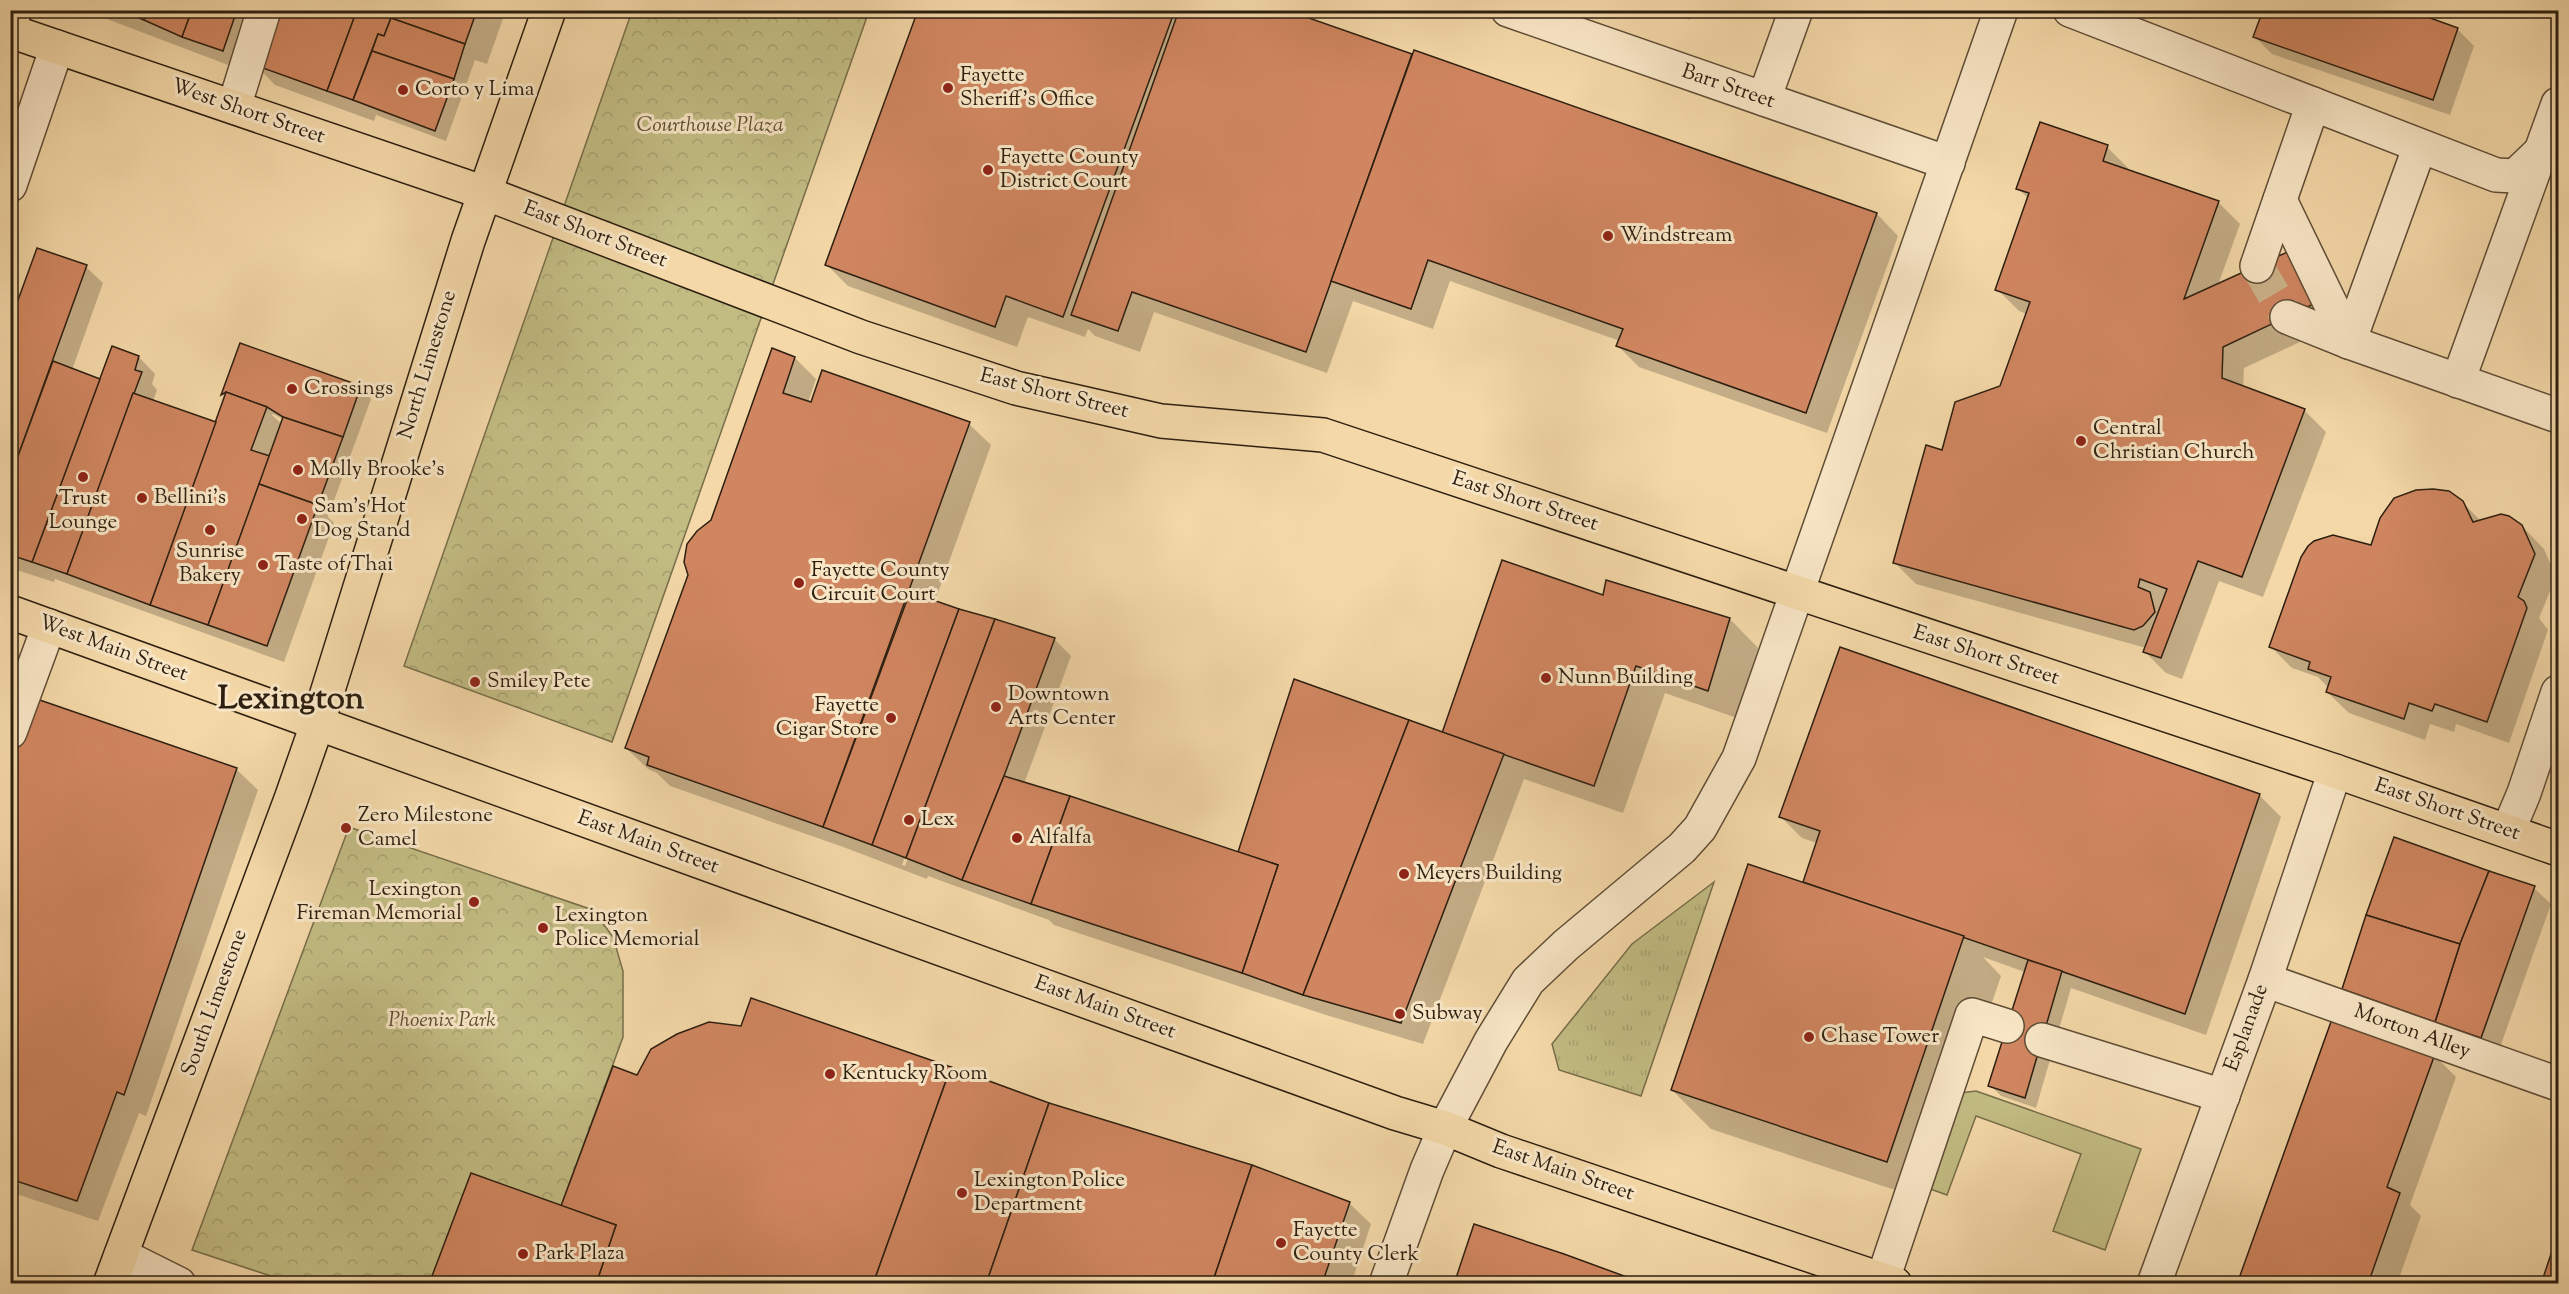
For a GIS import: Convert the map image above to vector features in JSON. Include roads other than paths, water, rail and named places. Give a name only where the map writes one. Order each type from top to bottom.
[{"type":"main road","name":"North Limestone","points":[[318,722],[457,275],[549,10]]},
{"type":"main road","name":"West Short Street","points":[[10,31],[485,193]]},
{"type":"main road","name":"East Short Street","points":[[485,193],[861,336],[1016,388],[1161,421],[1323,435],[2335,771],[2559,849]]},
{"type":"main road","name":"West Main Street","points":[[10,612],[318,722]]},
{"type":"main road","name":"East Main Street","points":[[318,722],[1384,1109],[1445,1128],[1501,1151],[1889,1281]]},
{"type":"main road","name":"South Limestone","points":[[116,1269],[318,722]]},
{"type":"street","points":[[10,23],[15,10]]},
{"type":"street","points":[[234,107],[264,10]]},
{"type":"street","name":"Barr Street","points":[[1508,10],[1948,163]]},
{"type":"street","points":[[1764,99],[1796,10]]},
{"type":"street","points":[[1386,1284],[1427,1170],[1445,1128],[1491,1041],[1528,981],[1566,945],[1682,848],[1700,828],[1739,758],[2001,10]]},
{"type":"street","points":[[2070,10],[2496,175],[2516,176],[2551,141]]},
{"type":"street","points":[[10,185],[57,47]]},
{"type":"street","points":[[2257,266],[2313,104]]},
{"type":"street","points":[[2458,381],[2551,141],[2559,104]]},
{"type":"street","points":[[2349,342],[2420,146]]},
{"type":"street","points":[[2280,200],[2349,342]]},
{"type":"street","points":[[2287,317],[2349,342],[2559,416]]},
{"type":"street","points":[[10,732],[50,626]]},
{"type":"street","points":[[2508,831],[2552,732],[2559,692]]},
{"type":"street","name":"Esplanade","points":[[2154,1284],[2265,980],[2335,771]]},
{"type":"street","name":"Morton Alley","points":[[2265,980],[2559,1084]]},
{"type":"street","points":[[1889,1281],[1972,1015],[2007,1026]]},
{"type":"street","points":[[2042,1040],[2223,1096]]},
{"type":"street","points":[[116,1269],[179,1284]]},
{"type":"tunnel","points":[[2257,266],[2287,317]]},
{"type":"place","name":"Fayette Sheriff's Office","points":[[948,88]]},
{"type":"place","name":"Corto y Lima","points":[[403,90]]},
{"type":"place","name":"Fayette County District Court","points":[[988,170]]},
{"type":"place","name":"Windstream","points":[[1608,236]]},
{"type":"place","name":"Crossings","points":[[292,389]]},
{"type":"place","name":"Central Christian Church","points":[[2081,441]]},
{"type":"place","name":"Molly Brooke's","points":[[298,470]]},
{"type":"place","name":"Trust Lounge","points":[[83,477]]},
{"type":"place","name":"Bellini's","points":[[142,498]]},
{"type":"place","name":"Sam's Hot Dog Stand","points":[[302,519]]},
{"type":"place","name":"Sunrise Bakery","points":[[210,530]]},
{"type":"place","name":"Taste of Thai","points":[[263,565]]},
{"type":"place","name":"Fayette County Circuit Court","points":[[799,583]]},
{"type":"place","name":"Nunn Building","points":[[1546,678]]},
{"type":"place","name":"Smiley Pete","points":[[475,682]]},
{"type":"place","name":"Downtown Arts Center","points":[[996,707]]},
{"type":"place","name":"Fayette Cigar Store","points":[[891,718]]},
{"type":"place","name":"Lex","points":[[909,820]]},
{"type":"place","name":"Zero Milestone Camel","points":[[346,828]]},
{"type":"place","name":"Alfalfa","points":[[1017,838]]},
{"type":"place","name":"Meyers Building","points":[[1404,874]]},
{"type":"place","name":"Lexington Fireman Memorial","points":[[474,902]]},
{"type":"place","name":"Lexington Police Memorial","points":[[543,928]]},
{"type":"place","name":"Subway","points":[[1400,1014]]},
{"type":"place","name":"Chase Tower","points":[[1809,1037]]},
{"type":"place","name":"Kentucky Room","points":[[830,1074]]},
{"type":"place","name":"Lexington Police Department","points":[[962,1193]]},
{"type":"place","name":"Fayette County Clerk","points":[[1281,1243]]},
{"type":"place","name":"Park Plaza","points":[[523,1254]]},
{"type":"district","name":"Lexington","points":[[291,700]]},
{"type":"park label","name":"Courthouse Plaza","points":[[710,126]]},
{"type":"park label","name":"Phoenix Park","points":[[442,1021]]}]
